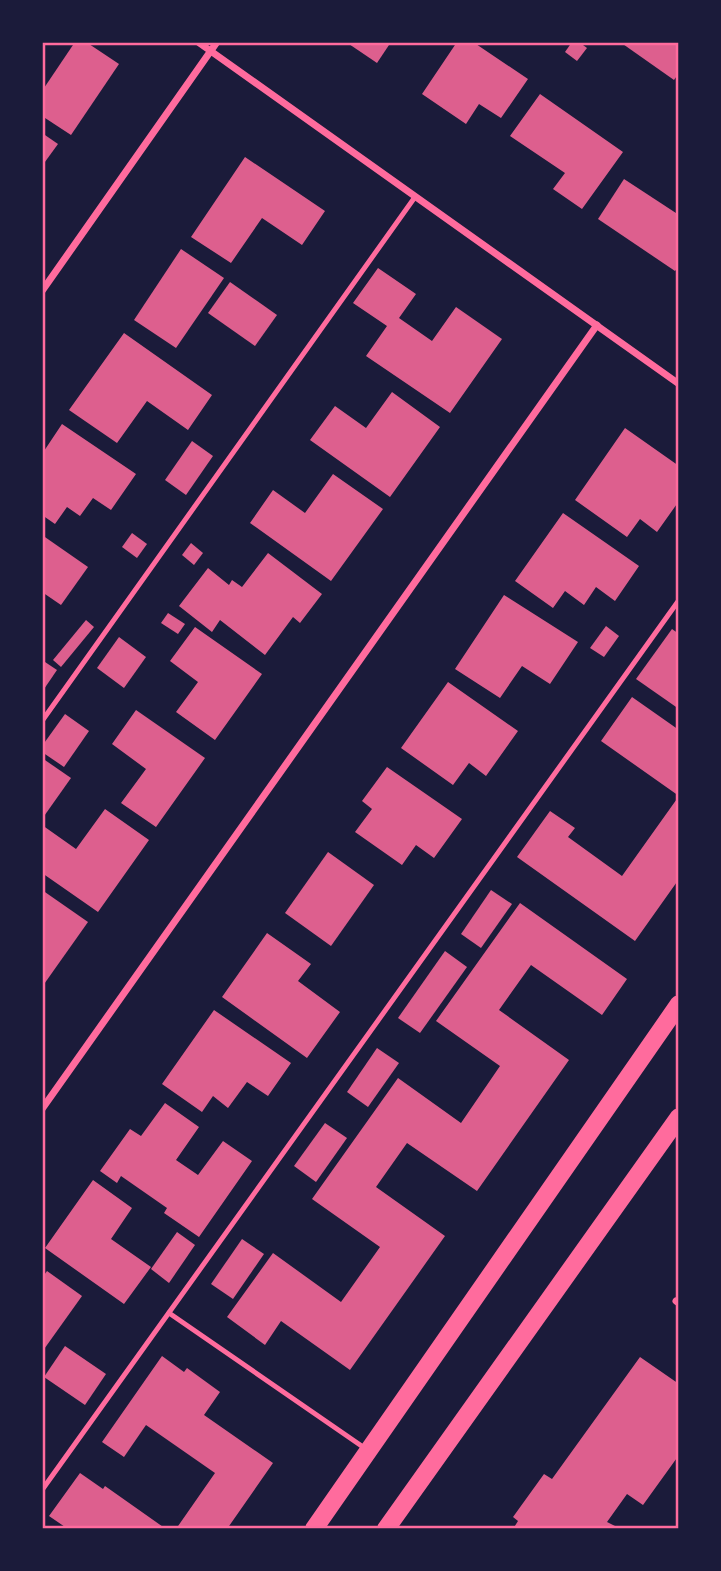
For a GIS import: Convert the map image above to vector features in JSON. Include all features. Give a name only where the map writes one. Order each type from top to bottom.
[{"type":"main road","points":[[314,1529],[679,1004]]},
{"type":"main road","points":[[386,1529],[679,1117]]},
{"type":"street","points":[[198,42],[679,384]]},
{"type":"street","points":[[42,291],[217,42]]},
{"type":"street","points":[[42,1109],[597,326]]},
{"type":"lane","points":[[42,721],[415,197]]},
{"type":"lane","points":[[42,1490],[679,600]]},
{"type":"lane","points":[[169,1313],[368,1450]]},
{"type":"building","points":[[75,42],[86,42],[119,64],[71,135],[42,116],[42,91]]},
{"type":"building","points":[[346,42],[391,42],[377,63]]},
{"type":"building","points":[[457,42],[473,42],[528,79],[501,118],[479,104],[466,124],[422,94]]},
{"type":"building","points":[[572,42],[579,42],[587,48],[577,61],[565,52]]},
{"type":"building","points":[[620,42],[679,42],[679,73],[674,80]]},
{"type":"building","points":[[540,94],[623,152],[582,209],[553,189],[565,173],[510,136]]},
{"type":"building","points":[[42,133],[58,144],[42,166]]},
{"type":"building","points":[[245,157],[325,211],[302,245],[262,218],[231,263],[191,237]]},
{"type":"building","points":[[624,179],[679,215],[679,266],[675,271],[598,219]]},
{"type":"building","points":[[181,249],[224,278],[176,348],[134,320]]},
{"type":"building","points":[[378,268],[416,294],[399,318],[432,341],[456,307],[502,339],[450,413],[366,356],[387,326],[353,303]]},
{"type":"building","points":[[230,282],[277,315],[255,346],[208,313]]},
{"type":"building","points":[[124,333],[212,395],[188,430],[147,401],[117,443],[69,410]]},
{"type":"building","points":[[392,392],[440,427],[390,497],[310,440],[335,406],[366,428]]},
{"type":"building","points":[[62,424],[136,474],[111,510],[93,498],[80,516],[67,507],[55,524],[42,515],[42,454]]},
{"type":"building","points":[[625,428],[679,466],[679,501],[657,532],[640,519],[627,537],[575,500]]},
{"type":"building","points":[[192,441],[213,456],[186,495],[165,480]]},
{"type":"building","points":[[333,474],[383,509],[331,581],[250,523],[273,490],[305,513]]},
{"type":"building","points":[[563,513],[639,566],[615,601],[596,587],[584,605],[565,591],[553,608],[515,581]]},
{"type":"building","points":[[132,533],[147,544],[137,558],[122,547]]},
{"type":"building","points":[[42,535],[88,567],[61,605],[42,592]]},
{"type":"building","points":[[191,543],[203,553],[194,565],[182,555]]},
{"type":"building","points":[[268,553],[322,594],[300,623],[293,617],[265,655],[220,620],[212,632],[179,606],[208,568],[229,585],[232,580],[242,587]]},
{"type":"building","points":[[504,595],[578,642],[550,684],[522,666],[500,698],[455,669]]},
{"type":"building","points":[[168,613],[185,624],[178,634],[161,623]]},
{"type":"building","points":[[86,620],[94,627],[61,667],[53,660]]},
{"type":"building","points":[[606,626],[619,636],[604,657],[590,648]]},
{"type":"building","points":[[195,627],[262,674],[215,740],[176,712],[198,682],[170,661]]},
{"type":"building","points":[[672,629],[679,634],[679,709],[636,679]]},
{"type":"building","points":[[119,637],[146,657],[124,688],[97,668]]},
{"type":"building","points":[[42,660],[57,670],[42,692]]},
{"type":"building","points":[[448,682],[518,731],[486,776],[469,763],[453,785],[401,748]]},
{"type":"building","points":[[632,697],[679,730],[679,796],[601,741]]},
{"type":"building","points":[[136,710],[205,758],[156,827],[121,803],[146,769],[112,744]]},
{"type":"building","points":[[65,714],[89,731],[64,767],[42,752],[42,746]]},
{"type":"building","points":[[42,758],[71,778],[42,819]]},
{"type":"building","points":[[387,767],[462,819],[434,858],[416,845],[402,865],[355,832],[372,809],[362,801]]},
{"type":"building","points":[[679,796],[679,879],[635,941],[517,857],[550,811],[575,828],[568,837],[622,876]]},
{"type":"building","points":[[105,809],[149,840],[98,912],[42,873],[42,825],[76,849]]},
{"type":"building","points":[[328,852],[374,885],[331,946],[285,913]]},
{"type":"building","points":[[42,890],[88,922],[42,987]]},
{"type":"building","points":[[491,890],[512,904],[481,948],[461,934]]},
{"type":"building","points":[[520,903],[627,979],[602,1015],[531,965],[499,1010],[569,1060],[477,1191],[407,1143],[376,1187],[445,1236],[350,1370],[281,1321],[265,1345],[227,1317],[273,1253],[341,1302],[380,1247],[312,1199],[398,1078],[461,1123],[500,1066],[436,1021]]},
{"type":"building","points":[[267,933],[311,964],[298,981],[340,1012],[307,1058],[222,997]]},
{"type":"building","points":[[445,951],[467,967],[420,1033],[398,1018]]},
{"type":"building","points":[[214,1010],[291,1063],[268,1096],[247,1082],[228,1108],[213,1096],[202,1112],[162,1084]]},
{"type":"building","points":[[377,1048],[399,1063],[368,1107],[347,1092]]},
{"type":"building","points":[[165,1103],[199,1127],[176,1160],[198,1175],[223,1141],[252,1161],[199,1237],[164,1213],[167,1208],[121,1176],[117,1183],[100,1171],[130,1129],[141,1136]]},
{"type":"building","points":[[325,1123],[347,1138],[316,1182],[294,1166]]},
{"type":"building","points":[[93,1180],[132,1208],[111,1239],[151,1267],[124,1304],[45,1248]]},
{"type":"building","points":[[177,1232],[195,1245],[169,1283],[151,1269]]},
{"type":"building","points":[[242,1239],[264,1254],[233,1299],[211,1284]]},
{"type":"building","points":[[47,1271],[82,1296],[42,1352],[42,1278]]},
{"type":"building","points":[[65,1346],[106,1374],[85,1405],[44,1377]]},
{"type":"building","points":[[162,1356],[184,1372],[187,1368],[220,1392],[204,1415],[273,1463],[227,1529],[176,1529],[215,1473],[146,1425],[124,1457],[102,1442]]},
{"type":"building","points":[[640,1357],[679,1384],[679,1455],[643,1505],[627,1494],[607,1522],[615,1526],[613,1529],[513,1529],[518,1521],[513,1517],[544,1474],[552,1479]]},
{"type":"building","points":[[80,1473],[103,1489],[105,1486],[166,1529],[68,1529],[49,1516]]}]
